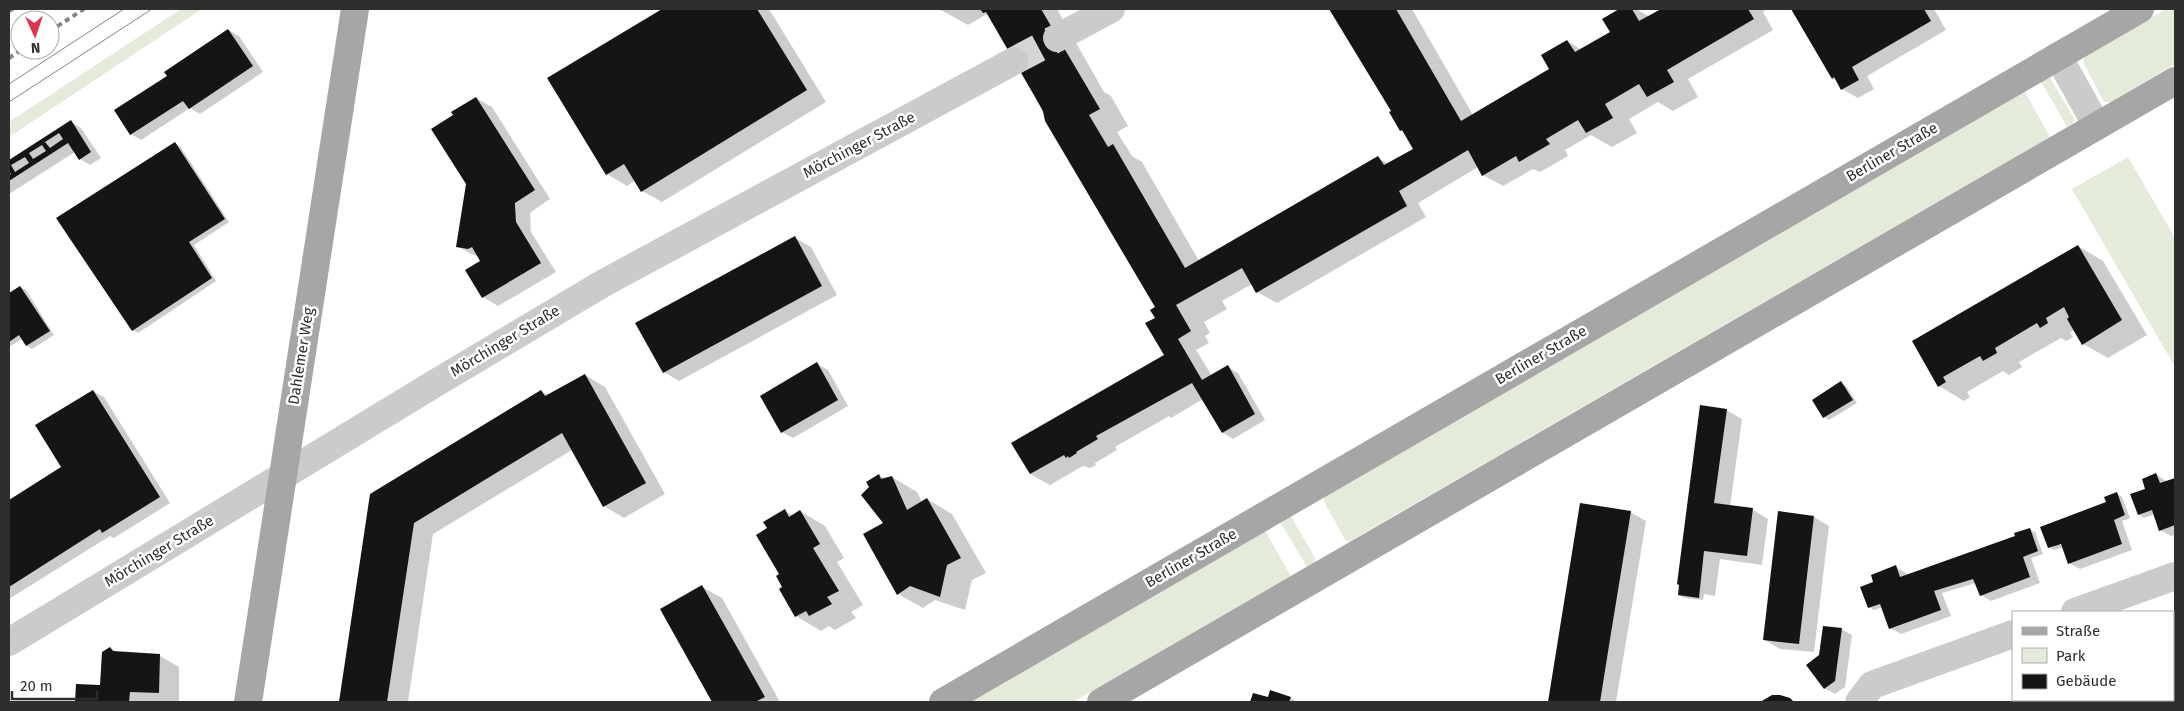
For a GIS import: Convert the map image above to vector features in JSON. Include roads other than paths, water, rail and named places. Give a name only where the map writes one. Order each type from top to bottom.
[{"type":"main road","name":"Dahlemer Weg","points":[[248,702],[355,9]]},
{"type":"main road","name":"Berliner Straße","points":[[943,702],[2140,9]]},
{"type":"main road","points":[[1101,702],[2175,81]]},
{"type":"street","points":[[1057,38],[1111,9]]},
{"type":"street","points":[[2058,56],[2097,126]]},
{"type":"street","name":"Mörchinger Straße","points":[[9,642],[602,284],[1014,61]]},
{"type":"street","points":[[2078,611],[2175,576]]},
{"type":"street","points":[[1859,702],[1872,685],[2012,634]]},
{"type":"tunnel","points":[[1014,61],[1057,38]]},
{"type":"tram line","points":[[9,84],[124,9]]},
{"type":"tram line","points":[[9,102],[152,9]]},
{"type":"railway","points":[[9,11],[13,9]]},
{"type":"railway","points":[[60,25],[84,9]]}]
